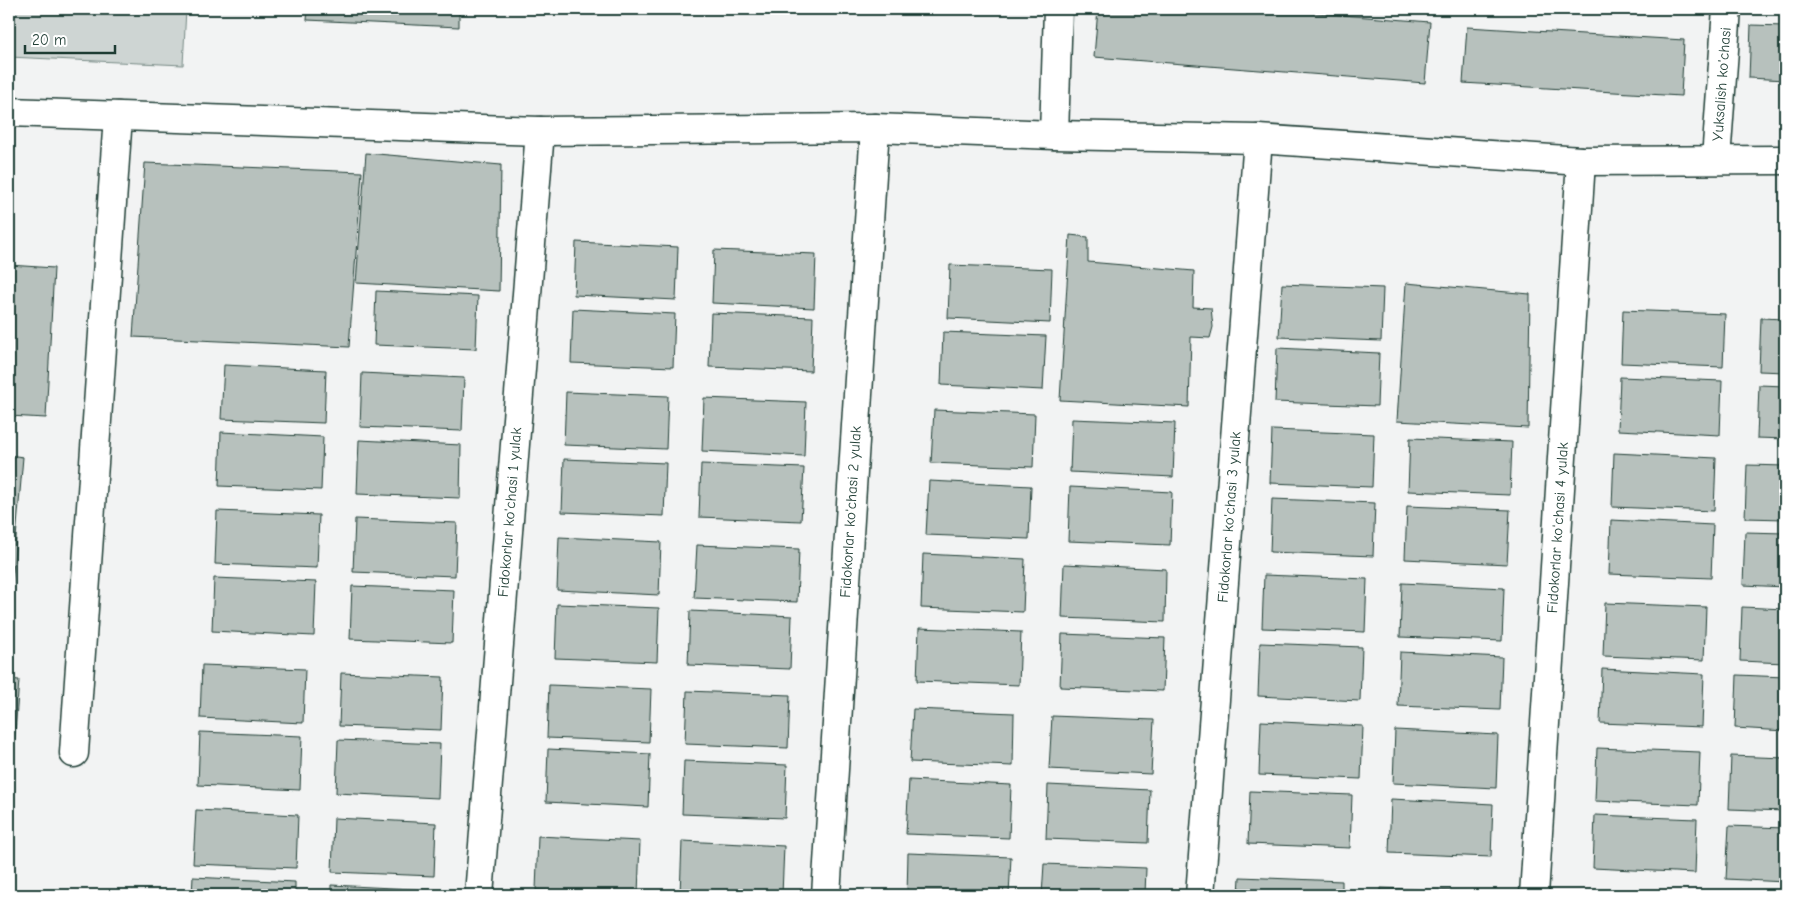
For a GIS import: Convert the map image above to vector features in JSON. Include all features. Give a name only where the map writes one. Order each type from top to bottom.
[{"type":"street","points":[[1054,135],[1058,9]]},
{"type":"street","name":"Yuksalish ko'chasi","points":[[1716,159],[1727,9]]},
{"type":"street","points":[[9,112],[540,130],[875,128],[1054,135],[1258,138],[1581,161],[1785,160]]},
{"type":"street","points":[[74,753],[118,116]]},
{"type":"street","name":"Fidokorlar ko'chasi 2 yulak","points":[[826,895],[875,128]]},
{"type":"street","name":"Fidokorlar ko'chasi 1 yulak","points":[[479,895],[540,130]]},
{"type":"street","name":"Fidokorlar ko'chasi 3 yulak","points":[[1200,895],[1258,138]]},
{"type":"street","name":"Fidokorlar ko'chasi 4 yulak","points":[[1534,895],[1581,161]]},
{"type":"shaded area","points":[[9,9],[186,9],[183,65],[9,57]]},
{"type":"building","points":[[308,9],[459,9],[459,27],[307,20]]},
{"type":"building","points":[[1098,9],[1266,9],[1430,22],[1425,83],[1094,57]]},
{"type":"building","points":[[1751,25],[1785,26],[1785,80],[1749,78]]},
{"type":"building","points":[[1467,27],[1684,40],[1681,96],[1463,83]]},
{"type":"building","points":[[366,153],[501,165],[499,291],[356,283]]},
{"type":"building","points":[[145,163],[362,172],[349,347],[133,337]]},
{"type":"building","points":[[1070,235],[1088,237],[1088,262],[1194,271],[1193,307],[1211,308],[1213,327],[1210,338],[1191,337],[1189,407],[1060,400]]},
{"type":"building","points":[[576,242],[678,247],[676,300],[574,295]]},
{"type":"building","points":[[714,250],[816,254],[814,308],[712,303]]},
{"type":"building","points":[[9,265],[54,268],[46,418],[9,416]]},
{"type":"building","points":[[950,265],[1052,269],[1050,323],[948,318]]},
{"type":"building","points":[[1406,283],[1530,294],[1528,428],[1397,421]]},
{"type":"building","points":[[1282,284],[1383,288],[1381,341],[1279,337]]},
{"type":"building","points":[[376,291],[478,296],[476,349],[374,345]]},
{"type":"building","points":[[573,309],[675,314],[673,367],[571,363]]},
{"type":"building","points":[[1623,310],[1725,314],[1723,367],[1621,363]]},
{"type":"building","points":[[711,313],[813,317],[811,371],[709,367]]},
{"type":"building","points":[[1761,318],[1785,319],[1785,372],[1759,371]]},
{"type":"building","points":[[943,332],[1046,336],[1043,390],[941,385]]},
{"type":"building","points":[[1277,348],[1379,353],[1377,406],[1275,402]]},
{"type":"building","points":[[224,365],[326,370],[324,423],[221,419]]},
{"type":"building","points":[[362,373],[464,378],[462,431],[360,427]]},
{"type":"building","points":[[1620,377],[1722,381],[1720,435],[1618,430]]},
{"type":"building","points":[[1759,385],[1785,386],[1785,439],[1757,438]]},
{"type":"building","points":[[566,392],[668,396],[666,449],[564,445]]},
{"type":"building","points":[[704,398],[806,402],[804,456],[702,451]]},
{"type":"building","points":[[934,410],[1035,414],[1033,467],[931,463]]},
{"type":"building","points":[[1072,419],[1175,423],[1173,477],[1070,472]]},
{"type":"building","points":[[1272,430],[1374,434],[1372,487],[1270,483]]},
{"type":"building","points":[[221,432],[323,437],[321,490],[219,486]]},
{"type":"building","points":[[1410,438],[1512,442],[1510,495],[1408,491]]},
{"type":"building","points":[[359,440],[461,445],[460,498],[357,494]]},
{"type":"building","points":[[1614,453],[1716,458],[1714,511],[1612,507]]},
{"type":"building","points":[[9,455],[23,457],[9,619]]},
{"type":"building","points":[[564,459],[666,463],[664,516],[562,512]]},
{"type":"building","points":[[701,464],[804,468],[801,521],[699,517]]},
{"type":"building","points":[[1747,465],[1785,466],[1785,519],[1745,518]]},
{"type":"building","points":[[929,481],[1031,486],[1029,539],[926,535]]},
{"type":"building","points":[[1070,487],[1172,492],[1170,545],[1068,541]]},
{"type":"building","points":[[1272,499],[1375,503],[1373,556],[1270,552]]},
{"type":"building","points":[[1407,506],[1510,510],[1507,564],[1405,559]]},
{"type":"building","points":[[217,511],[319,515],[317,568],[215,564]]},
{"type":"building","points":[[355,519],[457,523],[455,576],[353,572]]},
{"type":"building","points":[[1611,520],[1713,525],[1711,578],[1609,574]]},
{"type":"building","points":[[1745,532],[1785,533],[1785,587],[1743,585]]},
{"type":"building","points":[[559,537],[661,542],[659,595],[557,590]]},
{"type":"building","points":[[697,545],[799,549],[797,602],[694,598]]},
{"type":"building","points":[[923,554],[1025,559],[1023,612],[921,608]]},
{"type":"building","points":[[1064,564],[1166,569],[1165,622],[1062,618]]},
{"type":"building","points":[[1264,575],[1367,579],[1365,632],[1262,628]]},
{"type":"building","points":[[214,578],[316,582],[314,636],[212,631]]},
{"type":"building","points":[[1402,583],[1504,588],[1502,641],[1400,637]]},
{"type":"building","points":[[352,586],[454,590],[452,643],[350,639]]},
{"type":"building","points":[[1605,603],[1706,607],[1704,660],[1603,656]]},
{"type":"building","points":[[557,604],[659,608],[657,662],[555,658]]},
{"type":"building","points":[[1742,607],[1785,609],[1785,663],[1740,661]]},
{"type":"building","points":[[690,611],[792,616],[790,669],[688,665]]},
{"type":"building","points":[[919,628],[1021,632],[1019,685],[917,681]]},
{"type":"building","points":[[1062,634],[1165,638],[1163,691],[1060,687]]},
{"type":"building","points":[[1260,643],[1362,647],[1360,701],[1258,696]]},
{"type":"building","points":[[1400,652],[1502,657],[1500,710],[1398,706]]},
{"type":"building","points":[[202,665],[305,669],[303,723],[200,718]]},
{"type":"building","points":[[1602,669],[1704,674],[1702,727],[1600,723]]},
{"type":"building","points":[[341,673],[443,677],[441,730],[339,726]]},
{"type":"building","points":[[1737,675],[1785,677],[1785,731],[1735,728]]},
{"type":"building","points":[[9,679],[19,680],[9,813]]},
{"type":"building","points":[[549,685],[651,689],[649,742],[547,738]]},
{"type":"building","points":[[687,691],[790,695],[788,748],[685,744]]},
{"type":"building","points":[[913,709],[1014,713],[1013,766],[910,762]]},
{"type":"building","points":[[1052,716],[1154,720],[1151,774],[1049,769]]},
{"type":"building","points":[[1261,721],[1363,726],[1361,779],[1259,775]]},
{"type":"building","points":[[1395,730],[1498,735],[1496,788],[1393,783]]},
{"type":"building","points":[[200,732],[302,736],[300,790],[198,785]]},
{"type":"building","points":[[338,740],[440,744],[438,798],[336,793]]},
{"type":"building","points":[[1597,748],[1700,752],[1698,805],[1595,801]]},
{"type":"building","points":[[548,749],[650,754],[648,807],[546,802]]},
{"type":"building","points":[[1731,756],[1785,758],[1785,811],[1729,809]]},
{"type":"building","points":[[684,761],[787,765],[785,818],[682,814]]},
{"type":"building","points":[[909,780],[1011,785],[1009,838],[906,834]]},
{"type":"building","points":[[1048,785],[1150,790],[1148,843],[1046,839]]},
{"type":"building","points":[[1250,791],[1352,795],[1350,848],[1248,844]]},
{"type":"building","points":[[1391,799],[1493,804],[1491,857],[1389,853]]},
{"type":"building","points":[[196,810],[298,815],[296,868],[193,864]]},
{"type":"building","points":[[1595,815],[1697,819],[1695,873],[1593,868]]},
{"type":"building","points":[[334,818],[436,823],[434,876],[332,872]]},
{"type":"building","points":[[1729,826],[1785,828],[1785,882],[1726,879]]},
{"type":"building","points":[[538,836],[640,841],[638,894],[536,890]]},
{"type":"building","points":[[682,841],[784,846],[782,895],[680,895]]},
{"type":"building","points":[[908,853],[1011,857],[1009,895],[907,895]]},
{"type":"building","points":[[1044,864],[1146,868],[1145,895],[1042,895]]},
{"type":"building","points":[[193,877],[295,882],[295,895],[192,895]]},
{"type":"building","points":[[1240,877],[1342,881],[1342,895],[1239,895]]},
{"type":"building","points":[[331,885],[433,890],[433,895],[331,895]]},
{"type":"building","points":[[1381,888],[1483,892],[1483,895],[1381,895]]}]
